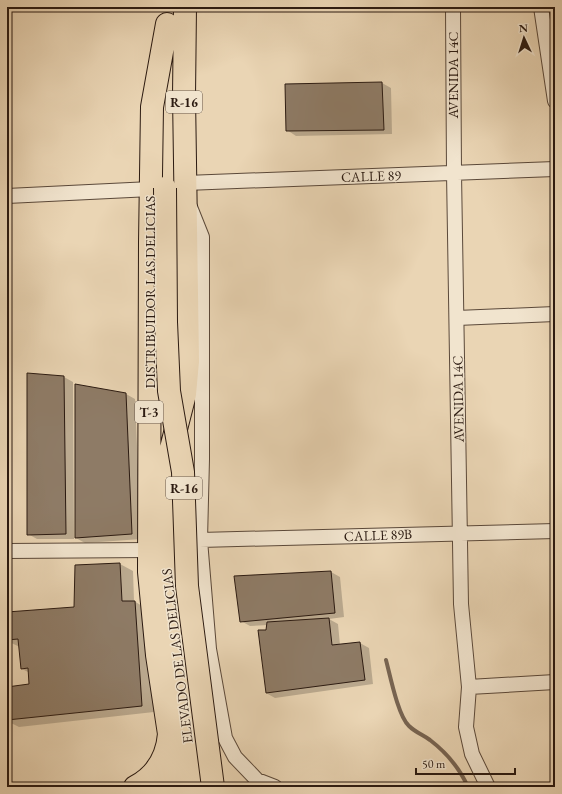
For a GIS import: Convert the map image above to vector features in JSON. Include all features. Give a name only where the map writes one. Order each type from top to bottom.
[{"type":"main road","name":"R-16","points":[[185,7],[184,96],[186,190]]},
{"type":"main road","name":"ELEVADO DE LAS DELICIAS","points":[[167,16],[158,188],[169,391],[183,472],[188,586],[213,787]]},
{"type":"main road","name":"DISTRIBUIDOR LAS DELICIAS","points":[[135,787],[147,781],[161,765],[168,746],[169,734],[157,656],[149,572],[158,188]]},
{"type":"main road","name":"ELEVADO DE LAS DELICIAS","points":[[186,190],[188,361],[185,394],[165,472],[167,588],[194,787]]},
{"type":"main road","points":[[168,787],[182,765],[188,745]]},
{"type":"street","name":"AVENIDA 14C","points":[[453,7],[454,173],[461,604],[469,687],[466,727],[472,754],[488,787]]},
{"type":"street","points":[[541,7],[555,101]]},
{"type":"street","name":"CALLE 89","points":[[186,190],[454,173],[555,169]]},
{"type":"street","points":[[7,196],[158,188]]},
{"type":"street","name":"R-16","points":[[186,190],[202,237],[202,452],[200,540],[209,649],[225,738],[235,756],[257,780],[275,787]]},
{"type":"street","points":[[457,318],[555,314]]},
{"type":"street","name":"CALLE 89B","points":[[200,540],[555,531]]},
{"type":"street","points":[[7,550],[149,550]]},
{"type":"street","points":[[469,687],[555,682]]},
{"type":"building","points":[[382,82],[384,130],[286,131],[285,84]]},
{"type":"building","points":[[27,373],[64,376],[66,534],[27,535]]},
{"type":"building","points":[[75,384],[126,393],[132,534],[75,538]]},
{"type":"building","points":[[120,563],[122,601],[135,601],[142,706],[7,720],[7,687],[29,684],[28,668],[21,669],[18,639],[7,640],[7,612],[74,607],[75,565]]},
{"type":"building","points":[[331,571],[335,613],[240,622],[234,576]]},
{"type":"building","points":[[329,618],[332,645],[360,642],[365,680],[266,693],[258,630],[266,630],[267,622]]},
{"type":"waterway","points":[[386,660],[395,695],[401,714],[405,721],[411,728],[430,740],[447,755],[461,773],[468,787]]}]
